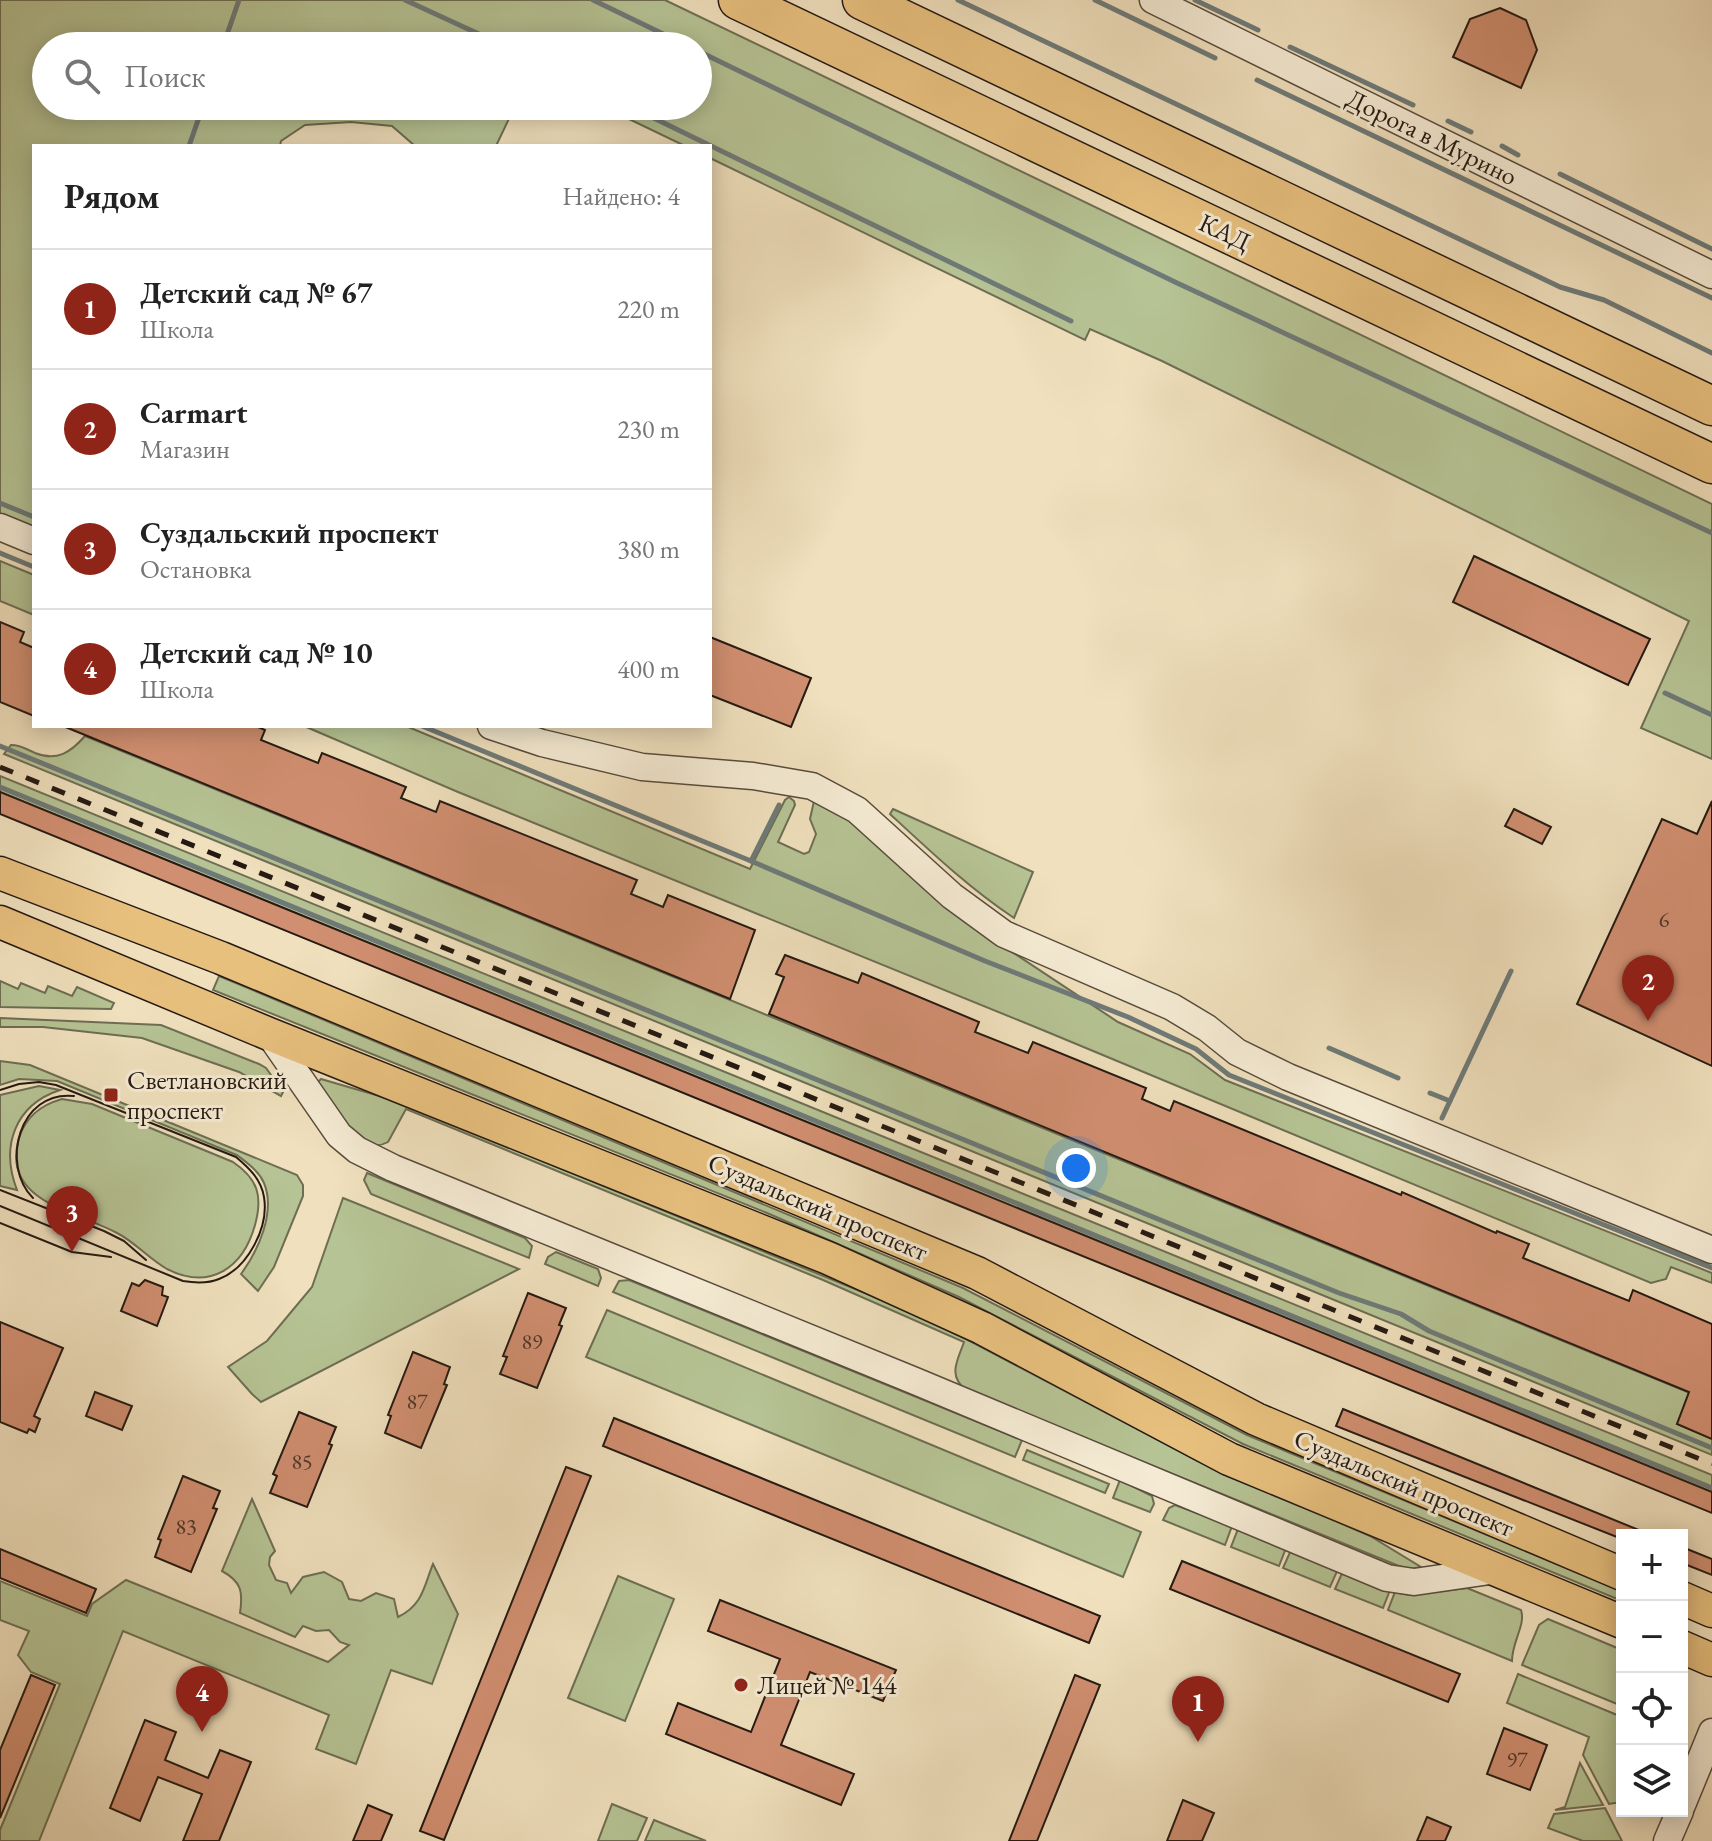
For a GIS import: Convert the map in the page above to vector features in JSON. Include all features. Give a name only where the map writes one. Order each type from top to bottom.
[{"type":"highway","name":"КАД","points":[[738,0],[1712,464]]},
{"type":"highway","name":"КАД","points":[[862,0],[1712,406]]},
{"type":"main road","name":"Суздальский проспект","points":[[0,873],[221,958],[977,1273],[1256,1419],[1616,1571]]},
{"type":"main road","name":"Суздальский проспект","points":[[0,922],[269,1034],[828,1258],[982,1328],[1229,1459],[1616,1620]]},
{"type":"main road","points":[[1688,1601],[1712,1611]]},
{"type":"main road","points":[[1688,1650],[1712,1660]]},
{"type":"street","name":"Дорога в Мурино","points":[[1153,0],[1712,275]]},
{"type":"street","points":[[0,527],[32,540]]},
{"type":"street","points":[[497,728],[542,743],[642,767],[753,776],[812,786],[857,810],[952,896],[1004,934],[1172,1007],[1207,1028],[1237,1052],[1288,1077],[1712,1250]]},
{"type":"street","points":[[269,1034],[339,1135],[357,1150],[393,1168],[1387,1578],[1414,1582],[1497,1570]]},
{"type":"street","points":[[1688,1790],[1712,1732]]},
{"type":"street","points":[[1667,1841],[1677,1817]]},
{"type":"green space","points":[[0,0],[665,0],[1712,504],[1712,759],[1641,728],[1689,621],[1162,361],[1090,329],[1085,340],[712,159],[712,144],[681,144],[631,120],[712,120],[712,32],[32,32],[32,120],[508,120],[497,144],[413,144],[392,126],[351,122],[305,125],[280,144],[32,144],[32,526],[0,514]]},
{"type":"green space","points":[[0,561],[32,574],[32,614],[0,601]]},
{"type":"green space","points":[[309,728],[411,728],[750,869],[789,797],[795,805],[778,842],[804,854],[809,852],[816,834],[810,819],[814,801],[837,810],[997,942],[1118,1022],[1190,1054],[1225,1080],[1712,1273],[1712,1283],[1671,1267],[1666,1279],[1651,1283]]},
{"type":"green space","points":[[85,736],[1690,1393],[1677,1424],[1712,1439],[1712,1455],[4,754],[11,745],[43,756],[57,756],[69,751]]},
{"type":"green space","points":[[0,776],[1712,1475],[1712,1492],[0,792]]},
{"type":"green space","points":[[893,809],[1033,872],[1014,918],[935,855],[890,814]]},
{"type":"green space","points":[[219,976],[963,1288],[1247,1435],[1616,1589],[1616,1599],[1243,1444],[959,1297],[767,1213],[213,990]]},
{"type":"green space","points":[[0,981],[18,989],[21,983],[45,993],[48,986],[72,996],[77,987],[114,1003],[111,1009],[0,1007]]},
{"type":"green space","points":[[0,1018],[161,1025],[259,1064],[266,1068],[283,1092],[281,1096],[239,1072],[142,1038],[43,1027],[0,1027]]},
{"type":"green space","points":[[0,1061],[30,1065],[297,1175],[303,1185],[303,1196],[274,1267],[258,1291],[241,1274],[259,1243],[268,1206],[264,1183],[252,1168],[237,1155],[57,1081],[19,1079],[0,1085]]},
{"type":"green space","points":[[321,1079],[393,1100],[899,1307],[1196,1460],[1370,1536],[1421,1567],[1411,1569],[1399,1566],[966,1390],[955,1373],[964,1342],[823,1280],[406,1109],[388,1142],[377,1145],[366,1143],[356,1137],[338,1116],[317,1083]]},
{"type":"green space","points":[[39,1086],[60,1090],[32,1106],[22,1117],[11,1143],[12,1174],[17,1190],[0,1186],[0,1095]]},
{"type":"green space","points":[[62,1099],[92,1104],[241,1168],[253,1182],[258,1205],[250,1240],[233,1264],[211,1276],[183,1275],[160,1265],[117,1233],[63,1210],[31,1190],[21,1177],[16,1160],[19,1138],[35,1112]]},
{"type":"green space","points":[[367,1173],[525,1238],[532,1246],[529,1258],[371,1194],[364,1180]]},
{"type":"green space","points":[[343,1198],[519,1269],[261,1402],[228,1367],[267,1341],[312,1287]]},
{"type":"green space","points":[[556,1252],[598,1269],[601,1278],[598,1286],[545,1264],[548,1257]]},
{"type":"green space","points":[[629,1280],[1022,1440],[1015,1457],[613,1292],[619,1281]]},
{"type":"green space","points":[[607,1310],[1141,1532],[1123,1577],[586,1357]]},
{"type":"green space","points":[[1027,1450],[1109,1484],[1105,1493],[1023,1460]]},
{"type":"green space","points":[[1120,1480],[1152,1496],[1154,1504],[1150,1512],[1113,1498]]},
{"type":"green space","points":[[252,1499],[275,1551],[269,1565],[276,1580],[287,1583],[291,1593],[303,1577],[324,1572],[342,1582],[349,1599],[361,1601],[376,1593],[394,1599],[398,1617],[418,1601],[433,1564],[458,1614],[432,1684],[391,1670],[356,1764],[316,1749],[329,1715],[123,1631],[39,1841],[0,1841],[0,1830],[60,1684],[31,1672],[18,1655],[29,1631],[0,1620],[0,1581],[87,1616],[92,1604],[126,1580],[328,1662],[349,1645],[340,1642],[329,1630],[316,1631],[303,1626],[295,1637],[240,1613],[240,1588],[234,1579],[222,1571]]},
{"type":"green space","points":[[1175,1505],[1232,1526],[1225,1545],[1163,1520],[1169,1508]]},
{"type":"green space","points":[[1238,1529],[1286,1548],[1279,1566],[1231,1547]]},
{"type":"green space","points":[[1291,1550],[1338,1569],[1330,1587],[1283,1568]]},
{"type":"green space","points":[[1343,1571],[1390,1590],[1383,1608],[1335,1589]]},
{"type":"green space","points":[[618,1576],[674,1599],[625,1721],[568,1698]]},
{"type":"green space","points":[[1467,1588],[1521,1610],[1522,1621],[1512,1661],[1388,1610],[1395,1592],[1410,1595]]},
{"type":"green space","points":[[1548,1619],[1616,1647],[1616,1704],[1522,1665],[1539,1625]]},
{"type":"green space","points":[[1518,1674],[1616,1715],[1616,1803],[1609,1804],[1583,1755],[1589,1737],[1507,1703]]},
{"type":"green space","points":[[1580,1763],[1603,1805],[1555,1810],[1565,1807]]},
{"type":"green space","points":[[612,1804],[647,1818],[637,1841],[598,1841]]},
{"type":"green space","points":[[1605,1808],[1622,1841],[1583,1841],[1548,1828],[1554,1814]]},
{"type":"green space","points":[[654,1820],[706,1841],[645,1841]]},
{"type":"building","points":[[1500,8],[1526,20],[1537,50],[1521,88],[1453,57],[1470,19]]},
{"type":"building","points":[[1474,556],[1650,639],[1628,685],[1453,602]]},
{"type":"building","points":[[0,622],[24,632],[20,642],[32,647],[32,715],[0,702]]},
{"type":"building","points":[[712,638],[811,678],[791,727],[712,696]]},
{"type":"building","points":[[68,728],[260,728],[265,730],[261,740],[318,763],[322,753],[406,787],[401,798],[436,812],[440,801],[637,880],[631,894],[663,907],[668,895],[755,930],[730,999]]},
{"type":"building","points":[[0,792],[1712,1492],[1712,1513],[0,814]]},
{"type":"building","points":[[1712,801],[1712,1066],[1577,1004],[1662,819],[1697,834]]},
{"type":"building","points":[[1514,809],[1551,827],[1542,844],[1505,826]]},
{"type":"building","points":[[785,955],[858,983],[862,973],[979,1022],[975,1032],[1028,1053],[1033,1042],[1146,1088],[1142,1099],[1170,1111],[1174,1101],[1529,1244],[1523,1258],[1629,1301],[1633,1290],[1712,1324],[1712,1439],[1677,1424],[1689,1392],[769,1014],[784,977],[776,974]]},
{"type":"building","points":[[145,1280],[163,1287],[162,1295],[168,1297],[157,1326],[121,1311],[132,1283],[139,1286]]},
{"type":"building","points":[[528,1293],[566,1308],[537,1388],[500,1374],[507,1357],[503,1356]]},
{"type":"building","points":[[0,1322],[63,1348],[34,1416],[40,1419],[35,1432],[29,1429],[27,1433],[0,1422]]},
{"type":"building","points":[[413,1352],[450,1367],[444,1384],[447,1385],[421,1448],[385,1433],[391,1416],[388,1415]]},
{"type":"building","points":[[95,1392],[132,1406],[122,1430],[86,1416]]},
{"type":"building","points":[[1343,1409],[1636,1529],[1616,1529],[1616,1537],[1336,1426]]},
{"type":"building","points":[[299,1412],[336,1427],[307,1507],[270,1493],[277,1476],[273,1474]]},
{"type":"building","points":[[614,1418],[1100,1616],[1089,1643],[603,1446]]},
{"type":"building","points":[[566,1467],[591,1476],[444,1840],[420,1831]]},
{"type":"building","points":[[183,1476],[220,1491],[213,1508],[217,1509],[191,1572],[155,1557],[161,1540],[158,1539]]},
{"type":"building","points":[[0,1549],[96,1589],[86,1613],[0,1578]]},
{"type":"building","points":[[1688,1549],[1712,1559],[1712,1575],[1688,1565]]},
{"type":"building","points":[[1182,1561],[1460,1674],[1448,1702],[1170,1589]]},
{"type":"building","points":[[720,1600],[896,1670],[883,1701],[810,1672],[781,1745],[854,1774],[841,1805],[666,1734],[678,1703],[751,1732],[780,1659],[708,1631]]},
{"type":"building","points":[[31,1675],[55,1685],[0,1818],[0,1750]]},
{"type":"building","points":[[1075,1675],[1100,1685],[1037,1841],[1009,1841]]},
{"type":"building","points":[[145,1720],[176,1732],[165,1760],[208,1778],[220,1750],[251,1762],[219,1841],[183,1841],[202,1794],[158,1777],[140,1821],[110,1808]]},
{"type":"building","points":[[1504,1728],[1547,1745],[1530,1790],[1487,1774]]},
{"type":"building","points":[[1183,1800],[1214,1813],[1202,1841],[1167,1841]]},
{"type":"building","points":[[368,1805],[392,1815],[381,1841],[353,1841]]},
{"type":"building","points":[[1427,1817],[1451,1827],[1445,1841],[1417,1841]]},
{"type":"waterway","points":[[228,32],[239,0]]},
{"type":"waterway","points":[[405,0],[475,32]]},
{"type":"waterway","points":[[593,0],[659,32]]},
{"type":"waterway","points":[[958,0],[1560,287],[1604,300],[1712,353]]},
{"type":"waterway","points":[[1095,0],[1215,58]]},
{"type":"waterway","points":[[1195,0],[1258,30]]},
{"type":"waterway","points":[[1290,47],[1413,105]]},
{"type":"waterway","points":[[712,58],[1175,282],[1712,533]]},
{"type":"waterway","points":[[1257,80],[1712,298]]},
{"type":"waterway","points":[[190,144],[198,120]]},
{"type":"waterway","points":[[658,120],[707,144]]},
{"type":"waterway","points":[[1448,121],[1471,132]]},
{"type":"waterway","points":[[712,146],[1071,321]]},
{"type":"waterway","points":[[1502,146],[1518,155]]},
{"type":"waterway","points":[[1560,174],[1712,249]]},
{"type":"waterway","points":[[0,503],[32,516]]},
{"type":"waterway","points":[[0,553],[32,566]]},
{"type":"waterway","points":[[1665,693],[1712,715]]},
{"type":"waterway","points":[[427,728],[985,961],[1128,1017],[1196,1049],[1229,1075],[1712,1268]]},
{"type":"waterway","points":[[0,746],[1339,1293],[1401,1314],[1429,1331],[1712,1448]]},
{"type":"waterway","points":[[0,787],[1712,1488]]},
{"type":"waterway","points":[[751,861],[779,805]]},
{"type":"waterway","points":[[1442,1118],[1511,971]]},
{"type":"waterway","points":[[1329,1048],[1398,1078]]},
{"type":"waterway","points":[[1430,1093],[1450,1101]]},
{"type":"tram line","points":[[0,1090],[39,1082],[56,1085],[236,1157],[257,1179],[265,1209],[260,1233],[239,1266],[214,1281],[201,1283],[183,1281],[0,1206]]},
{"type":"tram line","points":[[33,1198],[23,1184],[18,1167],[20,1132],[28,1117],[40,1105],[55,1097],[74,1096]]},
{"type":"tram line","points":[[0,1190],[104,1231],[124,1241],[146,1260]]},
{"type":"tram line","points":[[0,1223],[72,1252],[111,1257]]},
{"type":"railway","points":[[0,767],[1712,1464]]},
{"type":"place","name":"Carmart","points":[[1648,1021]]},
{"type":"place","name":"Светлановский проспект","points":[[111,1095]]},
{"type":"place","name":"Суздальский проспект","points":[[72,1252]]},
{"type":"place","name":"Лицей № 144","points":[[741,1685]]},
{"type":"place","name":"Детский сад № 10","points":[[202,1732]]},
{"type":"place","name":"Детский сад № 67","points":[[1198,1742]]}]
